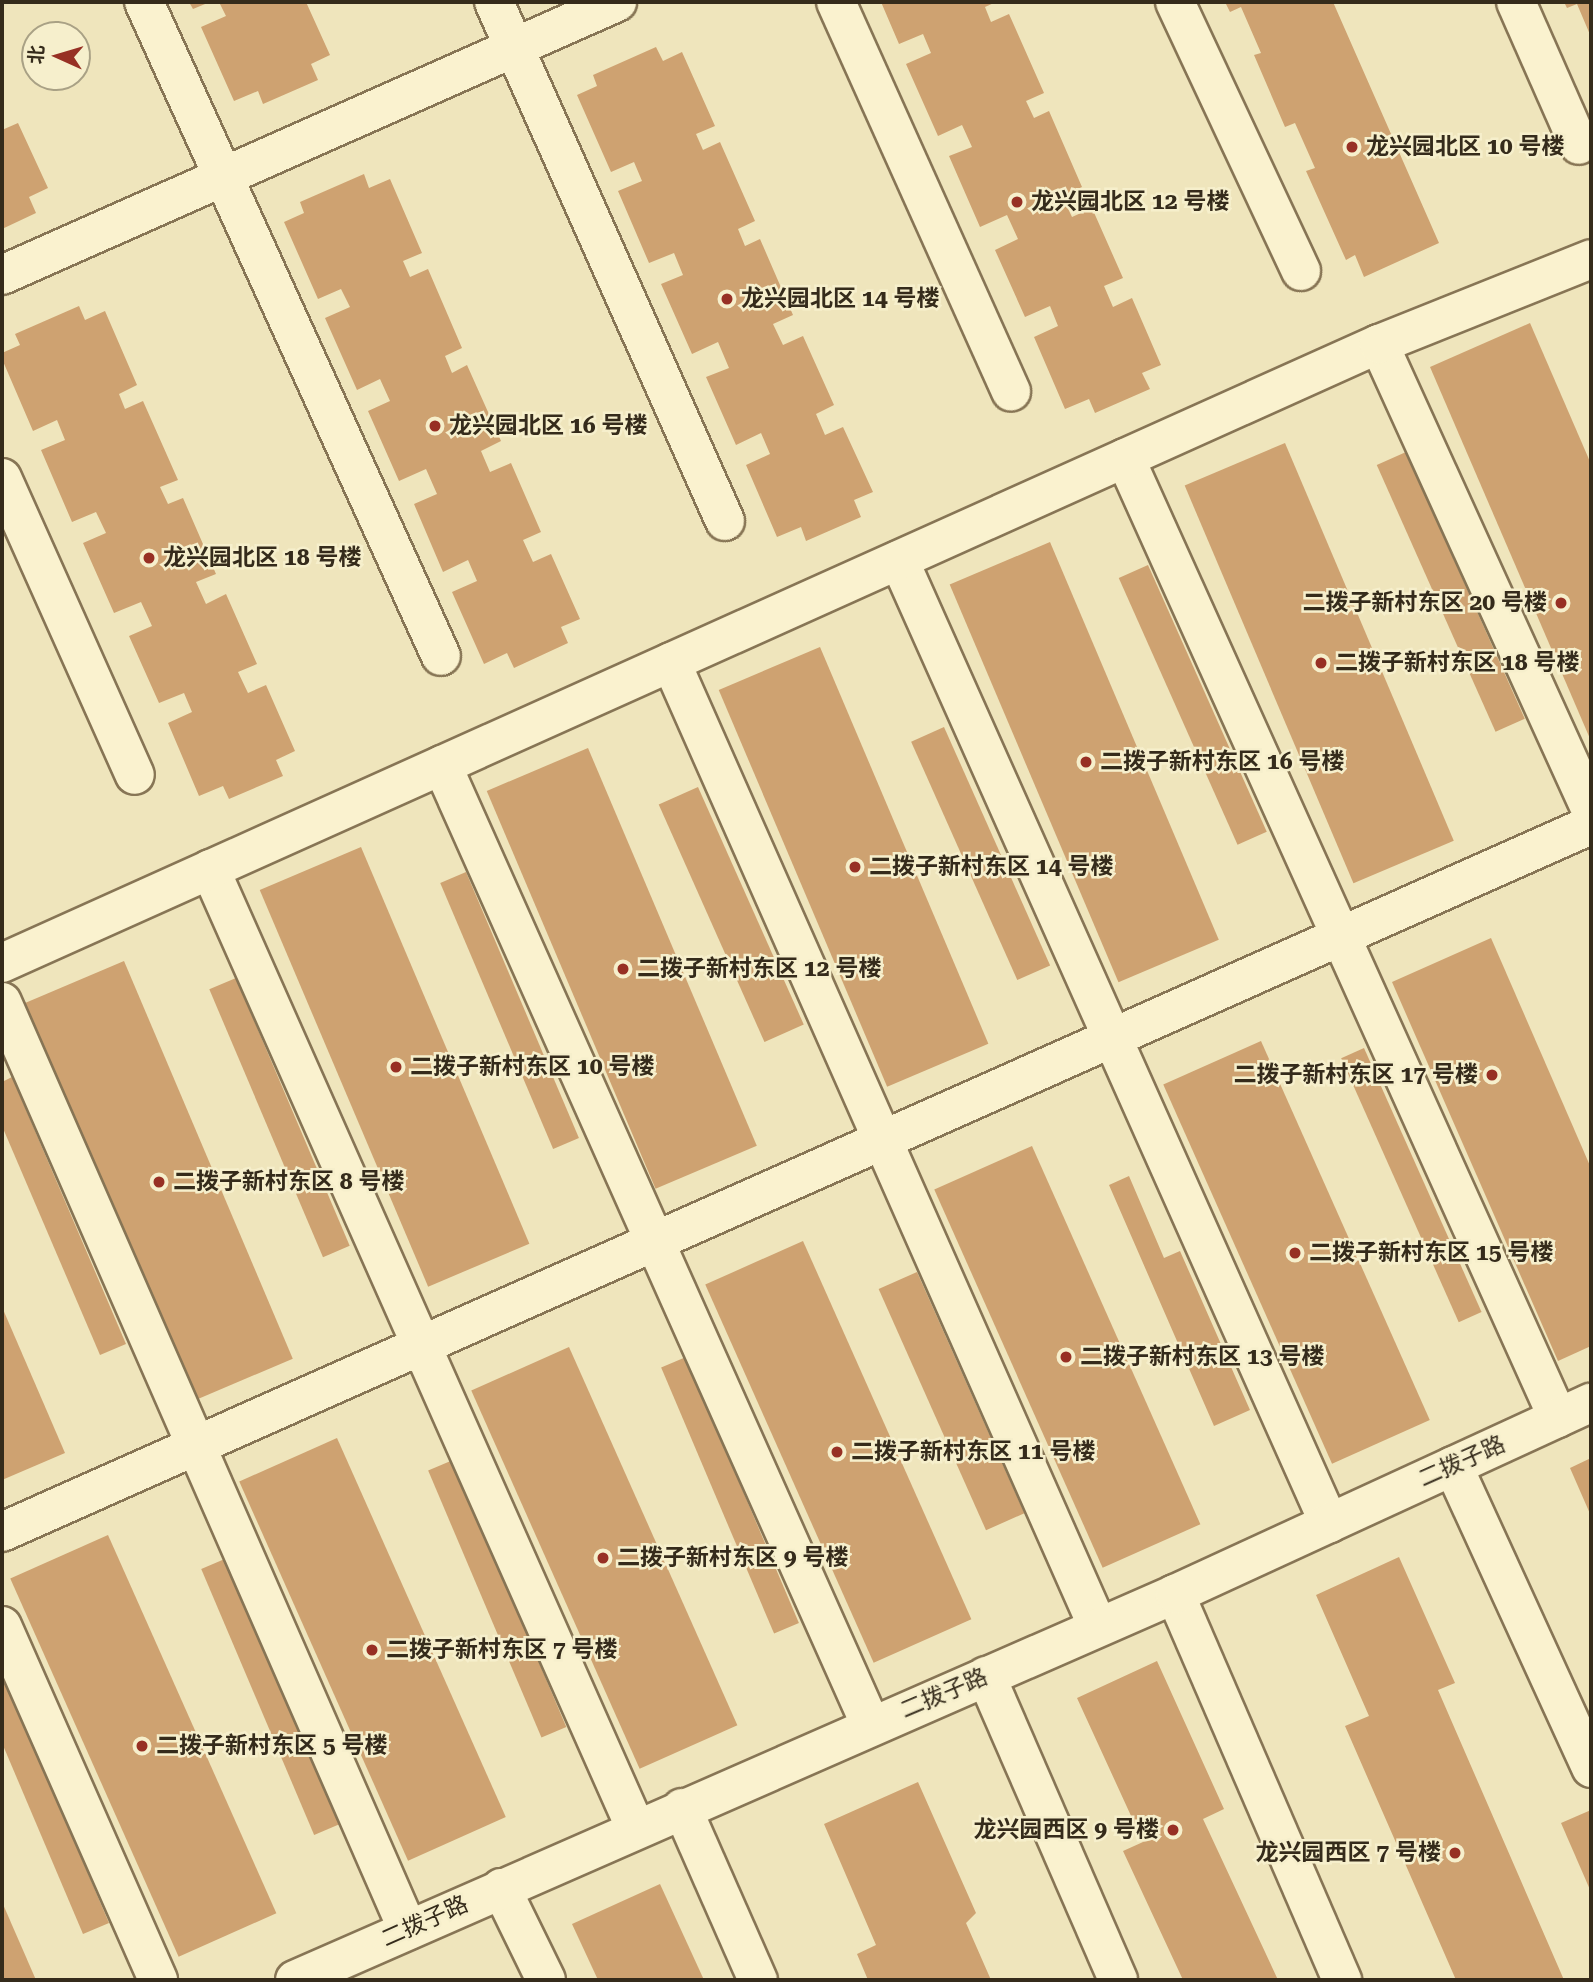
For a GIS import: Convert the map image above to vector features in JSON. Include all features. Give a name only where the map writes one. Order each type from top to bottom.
[{"type":"street","points":[[144,2],[441,656]]},
{"type":"street","points":[[494,2],[724,521]]},
{"type":"street","points":[[2,275],[617,2]]},
{"type":"street","points":[[836,2],[1012,392]]},
{"type":"street","points":[[1175,2],[1301,271]]},
{"type":"street","points":[[1516,2],[1579,145]]},
{"type":"street","points":[[2,962],[1379,344],[1591,259]]},
{"type":"street","points":[[1379,344],[1591,810]]},
{"type":"street","points":[[1125,458],[1340,937],[1574,1411]]},
{"type":"street","points":[[2,478],[135,775]]},
{"type":"street","points":[[899,560],[1329,1522]]},
{"type":"street","points":[[671,662],[1098,1628]]},
{"type":"street","points":[[442,765],[871,1726]]},
{"type":"street","points":[[2,1532],[1591,825]]},
{"type":"street","points":[[210,869],[636,1829]]},
{"type":"street","points":[[2,1002],[408,1930]]},
{"type":"street","name":"二拨子路","points":[[295,1980],[1175,1594],[1574,1411]]},
{"type":"street","points":[[1453,1466],[1591,1768]]},
{"type":"street","points":[[1175,1594],[1342,1980]]},
{"type":"street","points":[[2,1626],[158,1980]]},
{"type":"street","points":[[986,1676],[1118,1980]]},
{"type":"street","points":[[682,1808],[758,1980]]},
{"type":"street","points":[[502,1888],[547,1980]]},
{"type":"building","points":[[189,2],[210,2],[193,9]]},
{"type":"building","points":[[219,2],[306,2],[330,55],[311,64],[318,80],[263,104],[258,91],[234,101],[201,27],[226,16]]},
{"type":"building","name":"龙兴园北区 12 号楼","points":[[881,2],[996,2],[985,7],[991,22],[1009,14],[1044,93],[1026,101],[1034,118],[1049,111],[1082,187],[1062,196],[1072,217],[1092,208],[1123,278],[1104,286],[1113,307],[1132,298],[1161,365],[1142,373],[1150,389],[1095,413],[1089,399],[1065,409],[1034,337],[1058,326],[1050,306],[1025,317],[995,250],[1018,239],[1007,215],[980,227],[949,156],[972,147],[962,125],[938,136],[906,64],[931,53],[923,34],[899,44]]},
{"type":"building","name":"龙兴园北区 10 号楼","points":[[1225,2],[1333,2],[1439,243],[1364,277],[1355,255],[1346,260],[1306,171],[1315,168],[1295,123],[1285,127],[1254,55],[1261,53],[1241,7],[1230,12]]},
{"type":"building","points":[[1564,2],[1591,2],[1591,37],[1577,4],[1567,8]]},
{"type":"building","name":"龙兴园北区 14 号楼","points":[[656,47],[663,61],[682,52],[715,126],[696,134],[703,150],[720,142],[755,221],[738,229],[745,246],[760,239],[793,315],[773,324],[783,345],[803,336],[834,405],[816,414],[825,435],[843,427],[873,492],[854,500],[861,517],[806,541],[801,527],[777,537],[746,465],[770,454],[761,433],[736,445],[706,377],[729,368],[718,342],[692,354],[661,284],[683,275],[674,253],[649,263],[618,191],[642,181],[634,162],[611,172],[577,95],[597,86],[593,75]]},
{"type":"building","points":[[18,123],[48,188],[29,197],[36,213],[2,229],[2,130]]},
{"type":"building","name":"龙兴园北区 16 号楼","points":[[364,174],[369,188],[390,179],[422,253],[403,261],[410,277],[428,269],[462,348],[445,356],[452,373],[467,365],[501,441],[481,451],[490,472],[511,463],[541,532],[523,540],[533,562],[551,554],[580,619],[561,627],[568,643],[514,668],[507,653],[484,664],[452,592],[477,581],[468,560],[443,572],[414,504],[437,494],[426,469],[399,481],[368,411],[390,401],[380,379],[357,390],[325,318],[350,307],[341,289],[318,299],[284,222],[304,213],[300,202]]},
{"type":"building","name":"龙兴园北区 18 号楼","points":[[79,306],[85,320],[105,311],[137,385],[119,394],[125,409],[143,401],[178,480],[160,487],[168,504],[183,498],[216,574],[196,582],[206,604],[226,594],[257,664],[238,672],[248,693],[266,685],[295,751],[276,760],[283,776],[229,799],[223,786],[199,796],[168,723],[192,712],[184,693],[159,703],[129,636],[152,626],[141,602],[114,613],[83,543],[106,533],[96,512],[72,522],[41,450],[65,440],[57,420],[33,431],[2,359],[2,353],[20,345],[15,334]]},
{"type":"building","name":"二拨子新村东区 20 号楼","points":[[1530,323],[1591,464],[1591,741],[1430,367]]},
{"type":"building","name":"二拨子新村东区 18 号楼","points":[[1285,443],[1454,841],[1353,883],[1185,486]]},
{"type":"building","points":[[1406,452],[1525,719],[1496,732],[1377,465]]},
{"type":"building","name":"二拨子新村东区 16 号楼","points":[[1050,542],[1219,940],[1118,982],[950,585]]},
{"type":"building","points":[[1148,565],[1267,832],[1238,845],[1119,578]]},
{"type":"building","name":"二拨子新村东区 14 号楼","points":[[820,647],[988,1044],[887,1087],[719,690]]},
{"type":"building","points":[[944,727],[1050,965],[1017,980],[911,742]]},
{"type":"building","name":"二拨子新村东区 12 号楼","points":[[588,748],[757,1146],[656,1189],[487,791]]},
{"type":"building","points":[[698,787],[804,1025],[764,1042],[659,804]]},
{"type":"building","name":"二拨子新村东区 10 号楼","points":[[361,847],[529,1244],[428,1287],[260,890]]},
{"type":"building","points":[[466,872],[579,1138],[553,1149],[440,883]]},
{"type":"building","name":"二拨子新村东区 17 号楼","points":[[1491,938],[1591,1168],[1591,1346],[1558,1361],[1392,982]]},
{"type":"building","name":"二拨子新村东区 8 号楼","points":[[124,961],[293,1359],[192,1402],[23,1004]]},
{"type":"building","points":[[236,978],[350,1246],[323,1257],[209,989]]},
{"type":"building","name":"二拨子新村东区 15 号楼","points":[[1261,1041],[1430,1420],[1332,1464],[1163,1085]]},
{"type":"building","points":[[1364,1048],[1482,1312],[1459,1322],[1341,1058]]},
{"type":"building","points":[[12,1077],[126,1344],[100,1355],[2,1126],[2,1082]]},
{"type":"building","name":"二拨子新村东区 13 号楼","points":[[1032,1146],[1200,1524],[1103,1568],[934,1190]]},
{"type":"building","points":[[1129,1176],[1164,1258],[1180,1251],[1250,1410],[1214,1426],[1109,1185]]},
{"type":"building","name":"二拨子新村东区 11 号楼","points":[[803,1241],[971,1619],[874,1663],[705,1285]]},
{"type":"building","points":[[917,1272],[1024,1513],[986,1530],[879,1289]]},
{"type":"building","points":[[2,1307],[65,1453],[2,1480]]},
{"type":"building","name":"二拨子新村东区 9 号楼","points":[[569,1347],[737,1725],[640,1769],[471,1391]]},
{"type":"building","points":[[686,1357],[799,1623],[774,1634],[661,1368]]},
{"type":"building","name":"二拨子新村东区 7 号楼","points":[[337,1438],[506,1817],[408,1861],[239,1482]]},
{"type":"building","points":[[1591,1458],[1591,1516],[1570,1468]]},
{"type":"building","points":[[453,1460],[566,1727],[541,1737],[428,1471]]},
{"type":"building","name":"二拨子新村东区 5 号楼","points":[[108,1535],[276,1913],[179,1957],[10,1579]]},
{"type":"building","name":"龙兴园西区 7 号楼","points":[[1399,1557],[1455,1683],[1438,1690],[1564,1980],[1456,1980],[1345,1726],[1369,1716],[1316,1595]]},
{"type":"building","points":[[227,1558],[340,1824],[314,1835],[201,1569]]},
{"type":"building","name":"龙兴园西区 9 号楼","points":[[1157,1661],[1224,1809],[1203,1819],[1278,1980],[1183,1980],[1123,1851],[1143,1842],[1077,1698]]},
{"type":"building","points":[[2,1671],[109,1923],[83,1934],[2,1743]]},
{"type":"building","points":[[918,1782],[976,1913],[966,1923],[991,1980],[868,1980],[857,1954],[876,1945],[824,1824]]},
{"type":"building","points":[[1591,1810],[1591,1892],[1561,1823]]},
{"type":"building","points":[[660,1884],[704,1980],[598,1980],[572,1924]]},
{"type":"building","points":[[2,1902],[36,1980],[2,1980]]},
{"type":"place","name":"龙兴园北区 10 号楼","points":[[1352,147]]},
{"type":"place","name":"龙兴园北区 12 号楼","points":[[1017,202]]},
{"type":"place","name":"龙兴园北区 14 号楼","points":[[727,299]]},
{"type":"place","name":"龙兴园北区 16 号楼","points":[[435,426]]},
{"type":"place","name":"龙兴园北区 18 号楼","points":[[149,558]]},
{"type":"place","name":"二拨子新村东区 20 号楼","points":[[1561,603]]},
{"type":"place","name":"二拨子新村东区 18 号楼","points":[[1321,663]]},
{"type":"place","name":"二拨子新村东区 16 号楼","points":[[1086,762]]},
{"type":"place","name":"二拨子新村东区 14 号楼","points":[[855,867]]},
{"type":"place","name":"二拨子新村东区 12 号楼","points":[[623,969]]},
{"type":"place","name":"二拨子新村东区 10 号楼","points":[[396,1067]]},
{"type":"place","name":"二拨子新村东区 17 号楼","points":[[1492,1075]]},
{"type":"place","name":"二拨子新村东区 8 号楼","points":[[159,1182]]},
{"type":"place","name":"二拨子新村东区 15 号楼","points":[[1295,1253]]},
{"type":"place","name":"二拨子新村东区 13 号楼","points":[[1066,1357]]},
{"type":"place","name":"二拨子新村东区 11 号楼","points":[[837,1452]]},
{"type":"place","name":"二拨子新村东区 9 号楼","points":[[603,1558]]},
{"type":"place","name":"二拨子新村东区 7 号楼","points":[[372,1650]]},
{"type":"place","name":"二拨子新村东区 5 号楼","points":[[142,1746]]},
{"type":"place","name":"龙兴园西区 9 号楼","points":[[1173,1830]]},
{"type":"place","name":"龙兴园西区 7 号楼","points":[[1455,1853]]}]
